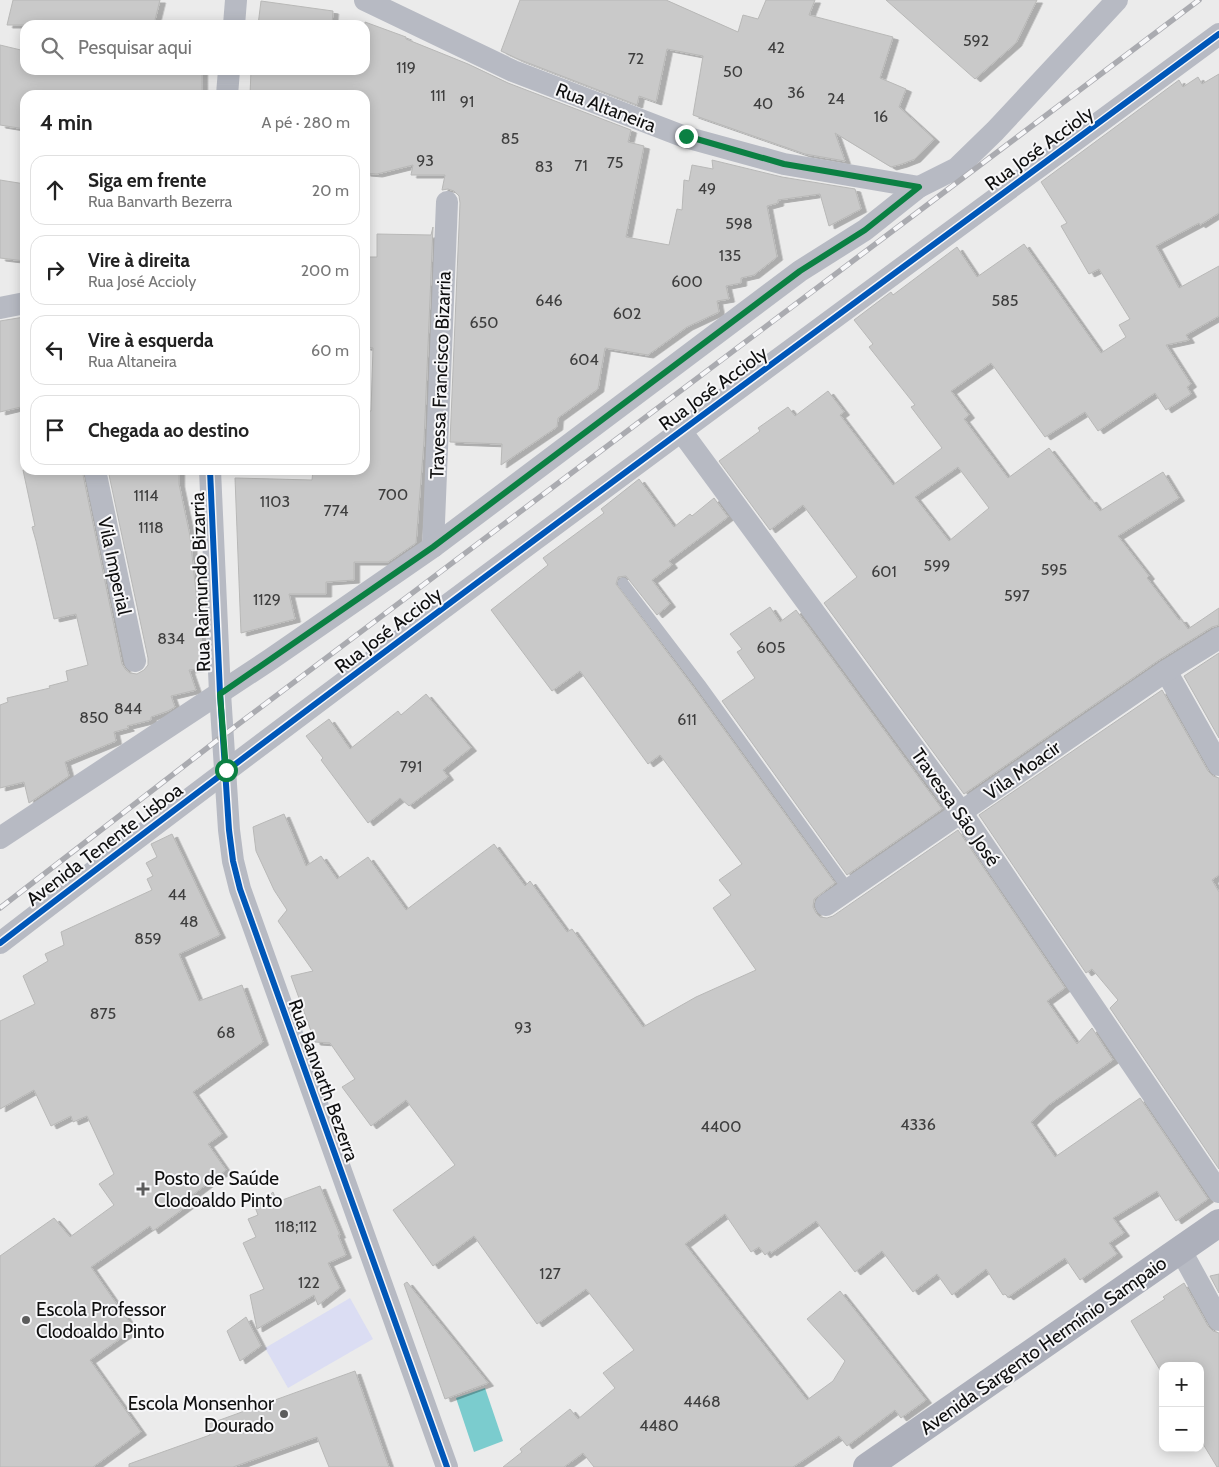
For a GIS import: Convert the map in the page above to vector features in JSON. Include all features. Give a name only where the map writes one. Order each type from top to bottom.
[{"type":"main road","name":"Avenida Sargento Hermínio Sampaio","points":[[867,1467],[1219,1223]]},
{"type":"street","points":[[234,20],[236,0]]},
{"type":"street","name":"Rua Altaneira","points":[[365,0],[513,71],[686,136],[784,164],[919,187]]},
{"type":"street","name":"Rua José Accioly","points":[[220,694],[433,547],[800,271],[865,230],[919,187],[957,168],[1117,0]]},
{"type":"street","name":"Rua José Accioly","points":[[226,770],[1219,34]]},
{"type":"street","points":[[227,90],[229,75]]},
{"type":"street","name":"Travessa Francisco Bizarria","points":[[433,547],[447,202]]},
{"type":"street","points":[[0,308],[20,304]]},
{"type":"street","name":"Travessa São José","points":[[681,431],[961,812],[1219,1192]]},
{"type":"street","name":"Vila Imperial","points":[[96,475],[135,662]]},
{"type":"street","name":"Rua Raimundo Bizarria","points":[[210,475],[220,694]]},
{"type":"street","name":"Vila Moacir","points":[[826,904],[1166,671],[1219,638]]},
{"type":"street","points":[[1166,671],[1219,765]]},
{"type":"street","points":[[0,838],[220,694]]},
{"type":"street","name":"Rua Banvarth Bezerra","points":[[220,694],[233,861],[240,889],[447,1467]]},
{"type":"street","name":"Avenida Tenente Lisboa","points":[[0,943],[226,770]]},
{"type":"street","points":[[1180,1249],[1219,1320]]},
{"type":"lane","points":[[623,583],[700,684],[848,889]]},
{"type":"shaded area","points":[[350,1298],[373,1339],[288,1388],[265,1348]]},
{"type":"water","points":[[485,1388],[503,1441],[474,1452],[456,1398]]},
{"type":"building","points":[[13,0],[160,0],[155,20],[20,20],[20,25],[7,25]]},
{"type":"building","points":[[520,0],[666,0],[738,32],[743,15],[758,19],[766,0],[815,0],[809,15],[893,37],[880,78],[906,89],[899,107],[934,139],[915,159],[891,167],[835,133],[845,161],[805,154],[693,115],[703,56],[667,49],[656,102],[639,96],[637,105],[501,51]]},
{"type":"building","points":[[886,0],[1037,0],[1016,43],[975,79]]},
{"type":"building","points":[[261,1],[333,11],[332,20],[259,20]]},
{"type":"building","points":[[370,24],[406,37],[406,39],[468,64],[508,83],[631,130],[628,142],[644,146],[626,237],[669,245],[677,209],[682,210],[684,180],[689,181],[692,165],[713,169],[712,160],[782,177],[855,189],[861,209],[829,226],[820,194],[778,200],[778,203],[767,206],[777,257],[754,275],[741,278],[741,283],[726,286],[729,299],[717,301],[719,312],[687,327],[648,355],[605,348],[598,389],[558,418],[557,427],[501,465],[502,444],[450,442],[460,203],[459,196],[454,191],[442,190],[445,175],[411,175],[413,165],[377,174],[370,173],[370,90],[250,90],[251,75],[370,75]]},
{"type":"building","points":[[0,45],[20,50],[20,75],[202,75],[202,90],[20,90],[20,128],[0,125]]},
{"type":"building","points":[[1219,74],[1219,213],[1200,225],[1199,223],[1156,246],[1179,288],[1219,266],[1219,316],[1186,335],[1189,340],[1166,345],[1191,384],[1187,387],[1191,394],[1166,410],[1155,393],[1098,431],[1085,412],[1045,437],[991,363],[951,391],[969,415],[964,419],[1008,478],[1049,448],[1089,500],[1091,499],[1100,511],[1163,472],[1179,498],[1118,536],[1149,576],[1147,578],[1188,629],[1219,608],[1219,625],[1212,627],[1159,660],[964,794],[824,603],[857,577],[803,505],[770,530],[719,461],[760,431],[758,428],[788,407],[795,416],[828,391],[844,412],[840,415],[893,485],[942,448],[911,407],[915,405],[869,347],[873,344],[854,320],[891,292],[893,295],[957,247],[977,277],[1024,244],[1101,353],[1126,337],[1119,325],[1130,319],[1099,269],[1089,274],[1061,226],[1067,223],[1041,182],[1179,80],[1183,87],[1198,77],[1202,84]],"holes":[[[958,467],[989,508],[949,541],[915,497]]]},
{"type":"building","points":[[0,180],[20,183],[20,260],[0,258]]},
{"type":"building","points":[[433,227],[424,441],[416,543],[388,562],[354,562],[354,580],[326,582],[326,594],[289,594],[295,619],[241,633],[235,478],[312,480],[312,475],[370,475],[370,411],[373,348],[370,348],[370,257],[377,257],[377,234],[431,235]]},
{"type":"building","points":[[20,318],[20,407],[0,412],[0,321]]},
{"type":"building","points":[[24,475],[83,475],[122,664],[130,673],[137,674],[148,665],[148,658],[109,475],[179,475],[179,484],[190,536],[204,668],[189,670],[196,690],[171,696],[175,707],[151,717],[151,720],[127,726],[129,728],[114,732],[116,741],[65,762],[69,776],[29,803],[24,782],[0,788],[0,705],[8,702],[7,698],[50,688],[49,686],[68,681],[66,671],[88,665],[76,614],[54,619],[32,527],[35,526]]},
{"type":"building","points":[[639,479],[674,527],[690,514],[692,516],[714,498],[728,517],[669,561],[672,565],[652,580],[670,604],[657,615],[626,576],[618,577],[616,584],[835,883],[814,899],[813,907],[816,913],[820,917],[827,918],[833,916],[958,830],[1065,988],[1047,1001],[1077,1044],[1092,1028],[1113,1060],[1050,1104],[1031,1122],[1055,1157],[1140,1098],[1208,1199],[1176,1221],[1157,1191],[1113,1218],[1124,1233],[1109,1243],[1117,1254],[1080,1280],[1065,1258],[1008,1297],[1005,1294],[1003,1295],[986,1269],[952,1295],[937,1274],[913,1292],[882,1251],[855,1272],[816,1221],[771,1253],[770,1251],[765,1255],[759,1247],[751,1252],[725,1214],[685,1244],[807,1400],[833,1381],[845,1361],[807,1319],[840,1291],[926,1400],[901,1418],[895,1410],[847,1446],[839,1436],[793,1467],[594,1467],[583,1453],[564,1467],[503,1467],[522,1452],[520,1449],[570,1409],[578,1419],[615,1388],[603,1373],[634,1350],[586,1289],[537,1324],[474,1236],[433,1266],[393,1210],[455,1165],[406,1100],[371,1126],[342,1087],[355,1079],[330,1043],[315,1042],[291,976],[313,971],[278,921],[287,910],[274,890],[256,851],[253,827],[284,814],[306,866],[321,856],[337,879],[368,857],[406,910],[494,844],[525,886],[530,881],[567,932],[572,929],[643,1027],[696,997],[756,970],[713,908],[731,895],[719,880],[742,864],[660,755],[648,764],[580,671],[552,691],[491,610],[548,565],[543,558],[604,513],[601,509]]},
{"type":"building","points":[[770,607],[780,622],[796,610],[942,809],[847,875],[722,701],[755,678],[737,652],[742,649],[730,634]]},
{"type":"building","points":[[1219,653],[1219,738],[1184,676]]},
{"type":"building","points":[[1162,690],[1208,771],[1213,776],[1219,778],[1219,875],[1212,880],[1219,892],[1219,1169],[1110,1008],[1118,1000],[1092,969],[1086,973],[979,815]]},
{"type":"building","points":[[426,694],[471,748],[443,770],[448,777],[409,806],[400,798],[368,823],[321,760],[323,758],[306,736],[329,719],[350,749],[398,711],[401,715]]},
{"type":"building","points":[[172,834],[220,935],[179,954],[199,1001],[242,985],[263,1042],[193,1092],[222,1134],[208,1144],[226,1170],[191,1196],[194,1201],[153,1231],[150,1226],[91,1267],[134,1329],[90,1360],[141,1432],[93,1467],[0,1467],[0,1256],[54,1218],[70,1237],[114,1205],[99,1184],[114,1174],[87,1116],[73,1122],[71,1116],[51,1126],[34,1090],[0,1109],[0,1021],[35,1004],[23,976],[48,961],[45,954],[64,945],[61,932],[152,890],[147,879],[153,876],[146,863],[157,857],[151,844]]},
{"type":"building","points":[[320,1186],[346,1255],[328,1263],[340,1288],[318,1305],[314,1295],[257,1329],[250,1295],[264,1289],[243,1243],[256,1237],[248,1219],[258,1215],[255,1207],[273,1192],[277,1202]]},
{"type":"building","points":[[1219,1274],[1219,1293],[1210,1276]]},
{"type":"building","points":[[407,1282],[488,1383],[445,1399],[404,1284]]},
{"type":"building","points":[[1184,1283],[1208,1326],[1213,1331],[1219,1333],[1219,1467],[1217,1467],[1204,1446],[1204,1362],[1159,1362],[1159,1368],[1131,1321],[1165,1299],[1163,1297]]},
{"type":"building","points":[[246,1317],[261,1346],[240,1361],[227,1331]]},
{"type":"building","points":[[355,1371],[389,1467],[329,1467],[317,1437],[233,1467],[129,1467],[129,1464],[210,1435],[206,1425]]},
{"type":"railway","points":[[0,908],[224,735],[1199,0]]},
{"type":"cycle path","points":[[0,943],[455,599],[1219,34]]},
{"type":"cycle path","points":[[210,475],[220,693],[229,830],[233,861],[240,889],[447,1467]]},
{"type":"place","name":"Posto de Saúde Clodoaldo Pinto","points":[[143,1189]]},
{"type":"place","name":"Escola Professor Clodoaldo Pinto","points":[[26,1320]]},
{"type":"place","name":"Escola Monsenhor Dourado","points":[[284,1414]]},
{"type":"route","points":[[226,770],[220,694],[433,547],[800,271],[865,230],[919,187],[784,164],[686,136]]}]
